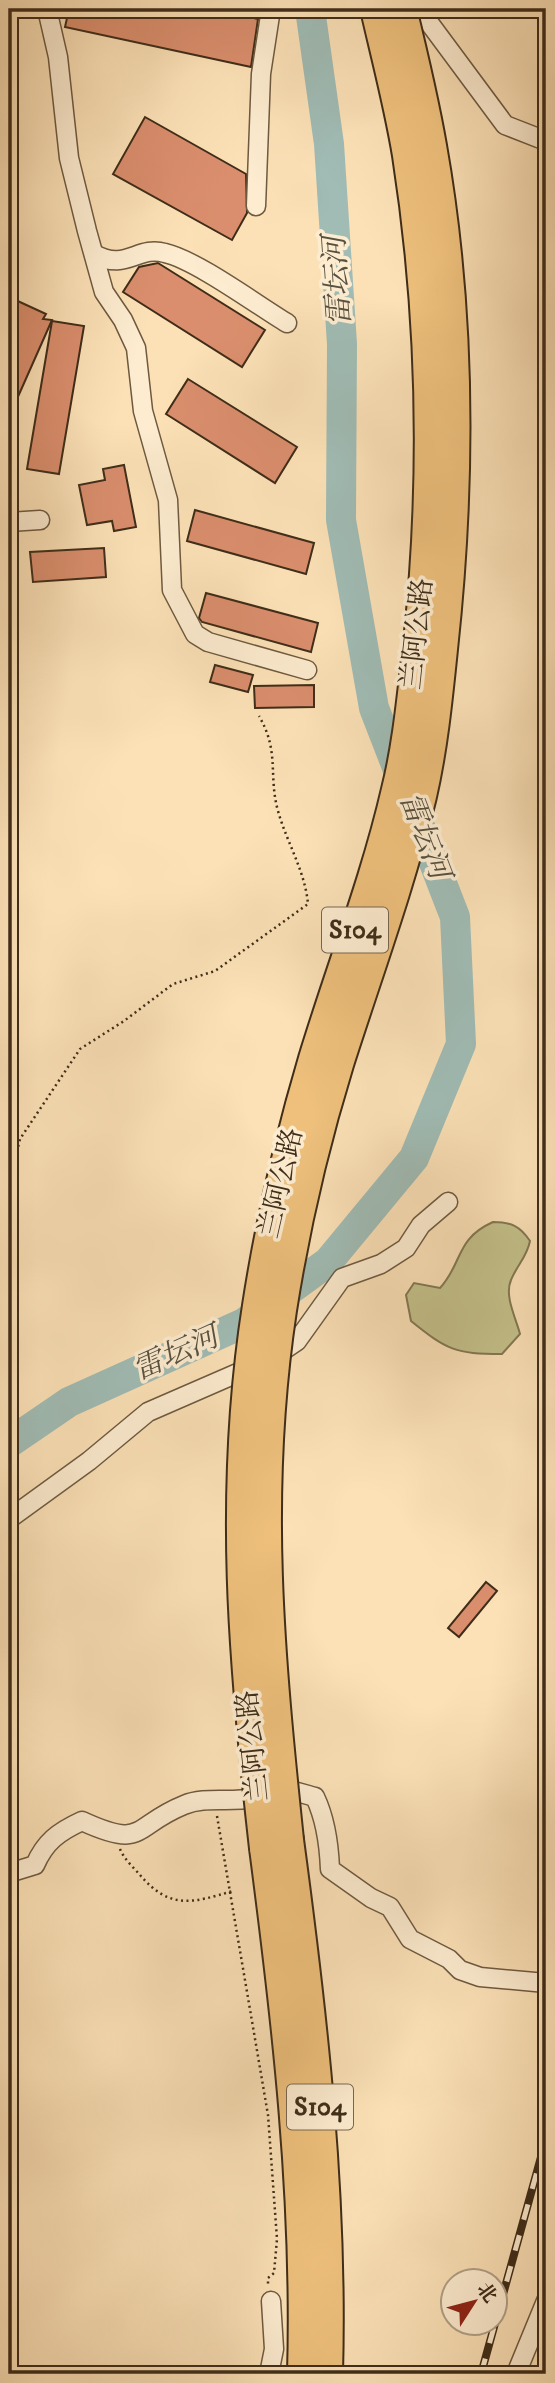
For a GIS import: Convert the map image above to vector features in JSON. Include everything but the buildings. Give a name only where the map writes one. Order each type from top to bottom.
[{"type":"highway","name":"兰阿公路","points":[[328,2374],[329,2260],[324,2147],[309,1987],[276,1844],[247,1699],[239,1572],[240,1506],[248,1375],[267,1245],[296,1117],[396,790],[414,674],[425,555],[428,427],[421,275],[407,152],[375,9]]},
{"type":"highway","name":"兰阿公路","points":[[302,2374],[303,2261],[298,2150],[283,1991],[266,1572],[268,1442],[282,1314],[306,1186],[322,1124],[422,796],[440,677],[451,557],[455,427],[449,287],[432,148],[402,9]]},
{"type":"street","points":[[47,9],[58,57],[69,158],[94,254],[104,292],[123,320],[136,348],[143,411],[168,500],[172,590],[195,634],[208,642],[307,670]]},
{"type":"street","points":[[256,206],[261,74],[271,9]]},
{"type":"street","points":[[419,9],[505,125],[546,141]]},
{"type":"street","points":[[94,254],[108,262],[131,259],[149,251],[177,256],[287,323]]},
{"type":"street","points":[[9,522],[40,520]]},
{"type":"street","points":[[9,1519],[148,1412],[272,1358],[298,1341],[342,1278],[381,1264],[406,1248],[421,1225],[448,1202]]},
{"type":"street","points":[[9,1873],[35,1865],[44,1845],[63,1829],[82,1821],[119,1836],[144,1831],[182,1805],[199,1800],[215,1802],[256,1798],[277,1789],[315,1797],[328,1837],[330,1869],[371,1898],[390,1907],[410,1939],[449,1959],[460,1970],[480,1978],[546,1983]]},
{"type":"street","points":[[269,2374],[274,2349],[271,2301]]},
{"type":"street","points":[[516,2374],[546,2301]]},
{"type":"path","points":[[9,1184],[20,1139],[80,1049],[124,1021],[173,984],[215,971],[307,904],[306,881],[287,842],[277,807],[274,752],[259,716]]},
{"type":"path","points":[[215,1802],[233,1891],[268,2115],[277,2239],[274,2273],[268,2278],[271,2301]]},
{"type":"path","points":[[119,1836],[121,1853],[143,1879],[151,1888],[176,1902],[199,1901],[233,1891]]},
{"type":"shaded area","points":[[493,1222],[514,1226],[530,1241],[509,1286],[510,1300],[520,1334],[502,1354],[462,1351],[443,1344],[411,1321],[406,1295],[414,1283],[440,1288],[472,1236]]},
{"type":"waterway","name":"雷坛河","points":[[9,1443],[69,1402],[244,1323],[328,1262],[414,1158],[461,1044],[455,917],[374,708],[341,520],[342,344],[329,144],[310,9]]},
{"type":"railway","points":[[481,2374],[546,2139]]}]
